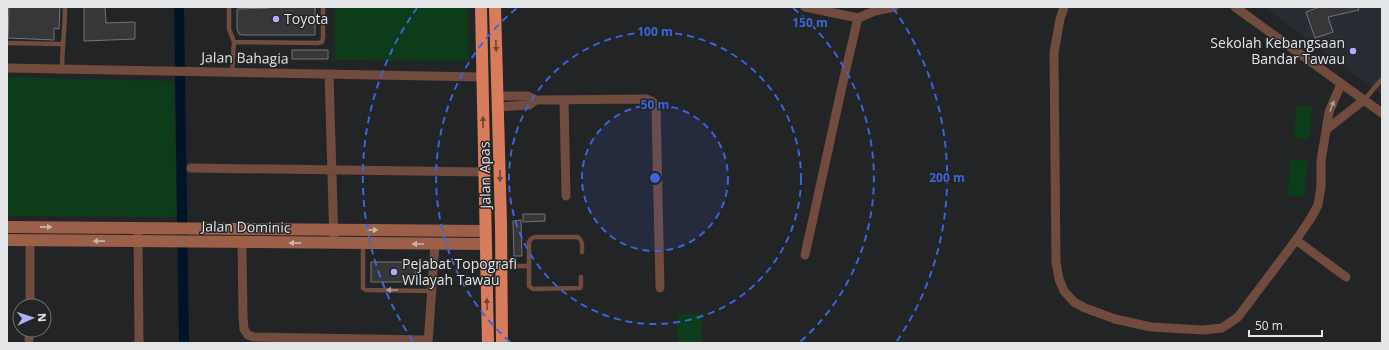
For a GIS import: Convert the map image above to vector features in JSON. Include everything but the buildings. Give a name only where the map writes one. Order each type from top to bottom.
[{"type":"highway","name":"Jalan Apas","points":[[481,7],[488,343]]},
{"type":"highway","name":"Jalan Apas","points":[[495,7],[501,224],[500,266],[502,343]]},
{"type":"highway","points":[[485,244],[491,241],[496,235],[501,224]]},
{"type":"street","points":[[805,7],[858,18],[875,11],[894,7]]},
{"type":"street","points":[[1064,7],[1060,18],[1054,54],[1056,262],[1059,279],[1064,291],[1074,302],[1115,319],[1151,327],[1203,330],[1222,328],[1238,317],[1296,240],[1318,205],[1321,187],[1321,161],[1331,107],[1341,84]]},
{"type":"street","points":[[1235,7],[1382,113]]},
{"type":"street","points":[[805,255],[858,18]]},
{"type":"street","name":"Jalan Bahagia","points":[[7,68],[482,77]]},
{"type":"street","points":[[329,74],[334,243]]},
{"type":"street","points":[[498,102],[528,96],[536,100],[647,99],[653,102],[656,107],[660,288]]},
{"type":"street","points":[[564,100],[566,196]]},
{"type":"street","points":[[1327,129],[1364,100]]},
{"type":"street","points":[[191,168],[484,172]]},
{"type":"street","name":"Jalan Dominic","points":[[7,227],[485,231]]},
{"type":"street","points":[[138,228],[138,343]]},
{"type":"street","name":"Jalan Dominic","points":[[7,240],[485,244]]},
{"type":"street","points":[[30,240],[30,298]]},
{"type":"street","points":[[1296,240],[1346,277]]},
{"type":"street","points":[[242,242],[243,318],[244,329],[248,335],[254,337],[428,342],[435,244]]},
{"type":"lane","points":[[62,69],[62,44],[65,7]]},
{"type":"lane","points":[[229,7],[229,29],[234,42],[232,72]]},
{"type":"lane","points":[[234,42],[322,42],[323,7]]},
{"type":"lane","points":[[7,43],[62,44]]},
{"type":"lane","points":[[1364,100],[1382,79]]},
{"type":"lane","points":[[581,277],[580,288],[533,289],[529,286],[530,242],[534,237],[578,238],[582,242],[582,252]]},
{"type":"lane","points":[[363,243],[363,288],[366,290],[431,290]]},
{"type":"lane","points":[[500,266],[529,266]]},
{"type":"shaded area","name":"Sekolah Kebangsaan Bandar Tawau","points":[[1265,7],[1382,7],[1382,95]]},
{"type":"green space","points":[[335,7],[468,7],[469,61],[335,60]]},
{"type":"green space","points":[[7,77],[174,81],[177,214],[174,217],[7,216]]},
{"type":"green space","points":[[1297,105],[1312,107],[1309,140],[1293,138]]},
{"type":"green space","points":[[1291,159],[1308,161],[1304,197],[1287,195]]},
{"type":"green space","points":[[677,314],[702,314],[701,343],[677,343]]},
{"type":"waterway","points":[[179,7],[184,343]]},
{"type":"place","name":"Toyota","points":[[276,19]]},
{"type":"place","name":"Sekolah Kebangsaan Bandar Tawau","points":[[1353,51]]},
{"type":"place","name":"Pejabat Topografi Wilayah Tawau","points":[[394,272]]}]
